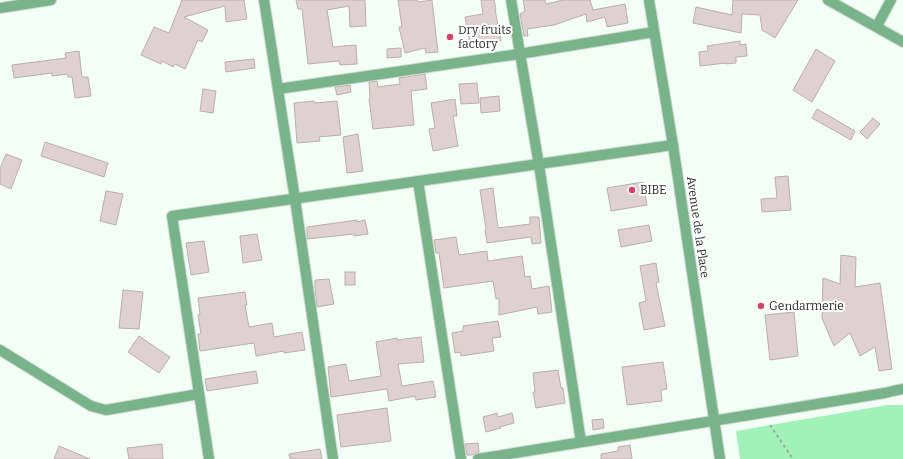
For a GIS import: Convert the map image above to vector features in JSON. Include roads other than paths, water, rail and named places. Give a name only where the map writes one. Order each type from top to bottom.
[{"type":"street","points":[[0,8],[17,3],[51,0]]},
{"type":"street","points":[[264,0],[296,199],[333,459]]},
{"type":"street","points":[[511,0],[539,165],[580,442]]},
{"type":"street","name":"Avenue de la Place","points":[[649,0],[673,145],[720,459]]},
{"type":"street","points":[[828,0],[877,26],[903,42]]},
{"type":"street","points":[[877,26],[891,0]]},
{"type":"street","points":[[278,89],[519,54],[654,32]]},
{"type":"street","points":[[209,459],[172,216],[673,145]]},
{"type":"street","points":[[418,181],[461,459]]},
{"type":"street","points":[[0,350],[91,406],[106,410],[199,394]]},
{"type":"street","points":[[478,459],[903,389]]},
{"type":"place","name":"Dry fruits factory","points":[[450,37]]},
{"type":"place","name":"BIBE","points":[[632,190]]},
{"type":"place","name":"Gendarmerie","points":[[761,306]]}]
